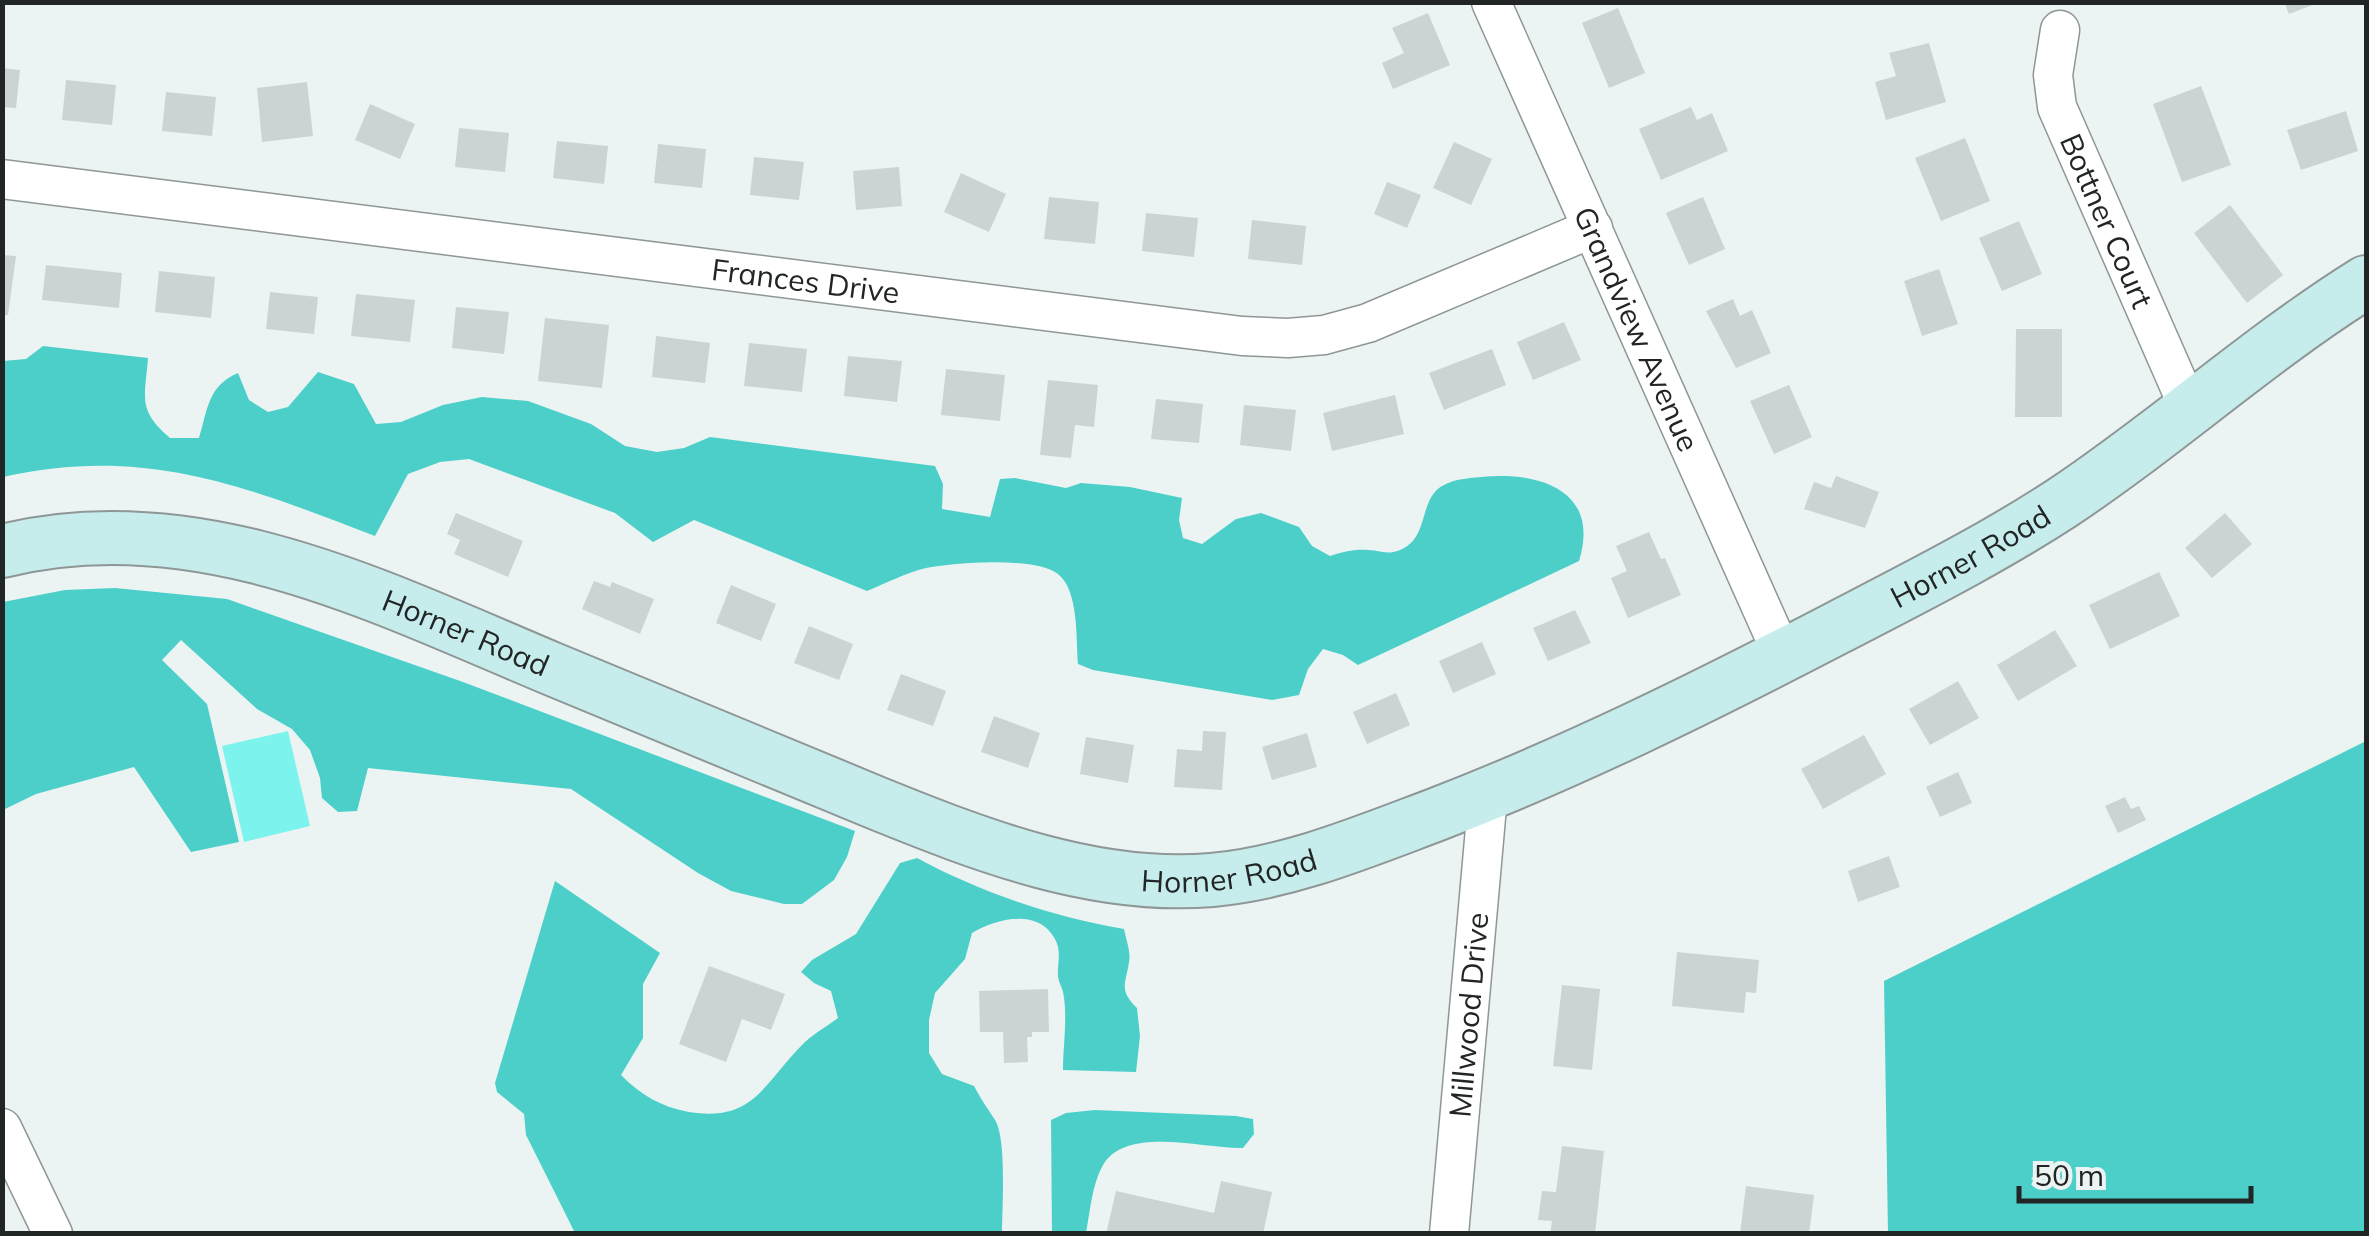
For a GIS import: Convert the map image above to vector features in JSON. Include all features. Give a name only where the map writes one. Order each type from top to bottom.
[{"type":"main road","name":"Horner Road","points":[[2,551],[69,538],[131,537],[192,542],[262,557],[386,600],[897,812],[990,846],[1077,870],[1170,881],[1245,875],[1327,854],[1488,794],[1616,738],[1956,566],[2063,502],[2366,282]]},
{"type":"street","name":"Grandview Avenue","points":[[1491,2],[1783,656]]},
{"type":"street","name":"Bottner Court","points":[[2060,30],[2053,75],[2057,107],[2189,408]]},
{"type":"street","name":"Frances Drive","points":[[2,179],[1242,336],[1288,338],[1324,335],[1368,324],[1593,228]]},
{"type":"street","name":"Millwood Drive","points":[[1449,1234],[1488,794]]},
{"type":"street","points":[[2,1128],[53,1234]]},
{"type":"shaded area","points":[[43,346],[148,358],[148,411],[170,438],[199,438],[215,391],[238,373],[249,400],[268,412],[288,407],[318,372],[354,384],[376,424],[401,422],[443,405],[482,397],[528,401],[591,424],[625,446],[657,452],[684,448],[710,437],[935,466],[943,484],[942,509],[990,517],[1000,479],[1015,478],[1066,488],[1081,483],[1130,487],[1182,498],[1179,520],[1183,538],[1202,544],[1236,519],[1261,513],[1299,527],[1312,546],[1330,556],[1358,550],[1390,552],[1412,542],[1431,498],[1444,485],[1462,479],[1503,476],[1543,482],[1560,490],[1581,517],[1583,537],[1579,561],[1358,665],[1323,649],[1308,669],[1299,695],[1272,700],[1093,670],[1078,664],[1070,591],[1058,574],[1047,568],[994,562],[939,566],[867,591],[694,520],[653,542],[615,513],[469,459],[440,462],[408,474],[375,536],[237,487],[148,468],[54,468],[3,477],[3,361],[26,359]]},
{"type":"shaded area","points":[[115,588],[227,599],[463,682],[855,831],[847,857],[834,880],[802,904],[784,904],[731,891],[571,789],[368,768],[357,811],[338,812],[322,798],[310,750],[292,729],[257,709],[181,640],[162,660],[207,704],[239,842],[191,852],[134,767],[36,794],[3,810],[3,602],[65,590]]},
{"type":"shaded area","points":[[288,731],[310,826],[244,842],[222,746]]},
{"type":"shaded area","points":[[2366,741],[2366,1233],[1888,1233],[1884,981]]},
{"type":"shaded area","points":[[917,858],[1017,902],[1124,929],[1128,946],[1125,991],[1137,1008],[1140,1036],[1136,1072],[1063,1070],[1065,1011],[1058,977],[1058,949],[1055,939],[1038,923],[1027,919],[1004,920],[972,933],[965,959],[935,993],[929,1020],[929,1053],[942,1074],[974,1086],[999,1129],[1002,1233],[575,1233],[526,1135],[524,1114],[497,1092],[495,1083],[555,881],[660,953],[643,984],[643,1038],[621,1075],[660,1103],[711,1114],[728,1112],[754,1098],[805,1042],[838,1018],[831,991],[801,972],[812,960],[856,934],[900,863]]},
{"type":"shaded area","points":[[1095,1110],[1236,1116],[1253,1119],[1254,1134],[1243,1148],[1148,1142],[1114,1153],[1096,1181],[1086,1233],[1052,1233],[1051,1120],[1066,1113]]},
{"type":"building","points":[[2284,2],[2318,2],[2318,3],[2289,14]]},
{"type":"building","points":[[1618,8],[1645,73],[1609,88],[1582,23]]},
{"type":"building","points":[[1428,13],[1450,65],[1393,89],[1382,63],[1404,53],[1392,28]]},
{"type":"building","points":[[1929,43],[1946,102],[1886,120],[1875,82],[1896,76],[1889,53]]},
{"type":"building","points":[[2,68],[20,70],[16,108],[2,107]]},
{"type":"building","points":[[66,80],[116,85],[112,125],[62,120]]},
{"type":"building","points":[[307,82],[313,136],[262,142],[257,88]]},
{"type":"building","points":[[2201,86],[2231,165],[2182,182],[2153,104]]},
{"type":"building","points":[[166,92],[216,97],[212,136],[162,131]]},
{"type":"building","points":[[370,104],[415,124],[400,159],[355,140]]},
{"type":"building","points":[[1691,107],[1697,120],[1712,113],[1728,151],[1661,180],[1639,129]]},
{"type":"building","points":[[2346,111],[2358,151],[2301,170],[2287,130]]},
{"type":"building","points":[[459,128],[509,133],[505,172],[455,167]]},
{"type":"building","points":[[1965,138],[1990,201],[1941,221],[1915,158]]},
{"type":"building","points":[[557,141],[608,146],[604,184],[553,178]]},
{"type":"building","points":[[1454,142],[1492,159],[1471,205],[1433,188]]},
{"type":"building","points":[[658,144],[706,149],[702,188],[654,183]]},
{"type":"building","points":[[754,157],[804,162],[799,200],[750,195]]},
{"type":"building","points":[[899,167],[902,206],[856,210],[853,171]]},
{"type":"building","points":[[961,173],[1006,194],[989,232],[944,212]]},
{"type":"building","points":[[1387,182],[1421,195],[1407,228],[1374,214]]},
{"type":"building","points":[[1049,197],[1099,202],[1095,244],[1044,239]]},
{"type":"building","points":[[1703,197],[1725,249],[1689,265],[1666,213]]},
{"type":"building","points":[[2230,205],[2283,275],[2247,303],[2194,233]]},
{"type":"building","points":[[1146,213],[1198,218],[1194,257],[1142,251]]},
{"type":"building","points":[[1252,220],[1306,226],[1302,265],[1248,259]]},
{"type":"building","points":[[2019,221],[2042,274],[2002,291],[1979,238]]},
{"type":"building","points":[[2,255],[16,256],[8,315],[2,315]]},
{"type":"building","points":[[46,265],[122,273],[119,308],[42,300]]},
{"type":"building","points":[[1939,269],[1958,324],[1922,336],[1904,281]]},
{"type":"building","points":[[159,271],[215,277],[211,318],[155,312]]},
{"type":"building","points":[[270,292],[318,297],[314,334],[266,329]]},
{"type":"building","points":[[356,294],[415,300],[410,342],[351,336]]},
{"type":"building","points":[[1733,299],[1740,316],[1752,310],[1771,353],[1736,368],[1706,311]]},
{"type":"building","points":[[456,307],[509,312],[504,354],[452,348]]},
{"type":"building","points":[[545,318],[609,325],[602,388],[538,381]]},
{"type":"building","points":[[1564,322],[1581,360],[1533,380],[1517,342]]},
{"type":"building","points":[[2016,329],[2062,329],[2062,417],[2015,417]]},
{"type":"building","points":[[656,336],[710,343],[705,383],[652,377]]},
{"type":"building","points":[[749,343],[807,349],[802,392],[744,386]]},
{"type":"building","points":[[1492,349],[1506,385],[1444,410],[1429,373]]},
{"type":"building","points":[[848,356],[902,361],[897,402],[844,396]]},
{"type":"building","points":[[946,369],[1005,375],[1000,421],[941,415]]},
{"type":"building","points":[[1048,380],[1098,385],[1094,427],[1075,425],[1071,458],[1040,455]]},
{"type":"building","points":[[1789,385],[1812,437],[1774,454],[1750,401]]},
{"type":"building","points":[[1395,395],[1404,434],[1332,451],[1323,413]]},
{"type":"building","points":[[1156,399],[1203,404],[1199,443],[1151,439]]},
{"type":"building","points":[[1244,405],[1296,410],[1291,451],[1240,445]]},
{"type":"building","points":[[1836,476],[1879,492],[1865,528],[1804,509],[1814,482],[1831,488]]},
{"type":"building","points":[[456,513],[523,541],[508,577],[454,554],[460,540],[447,534]]},
{"type":"building","points":[[2225,513],[2252,544],[2212,578],[2185,548]]},
{"type":"building","points":[[1649,532],[1681,595],[1628,618],[1611,578],[1627,571],[1616,546]]},
{"type":"building","points":[[2159,572],[2180,616],[2110,649],[2089,605]]},
{"type":"building","points":[[594,581],[610,587],[612,582],[654,599],[640,634],[582,609]]},
{"type":"building","points":[[731,585],[776,604],[761,641],[716,623]]},
{"type":"building","points":[[1575,610],[1591,643],[1548,661],[1533,628]]},
{"type":"building","points":[[809,626],[853,644],[839,680],[794,663]]},
{"type":"building","points":[[2055,630],[2077,666],[2018,701],[1997,665]]},
{"type":"building","points":[[1482,642],[1496,674],[1453,693],[1439,661]]},
{"type":"building","points":[[901,674],[946,691],[933,726],[887,710]]},
{"type":"building","points":[[1958,681],[1979,718],[1930,745],[1909,709]]},
{"type":"building","points":[[1396,693],[1410,725],[1367,744],[1353,712]]},
{"type":"building","points":[[994,716],[1040,733],[1028,768],[981,752]]},
{"type":"building","points":[[1203,731],[1226,732],[1222,790],[1174,787],[1177,749],[1202,751]]},
{"type":"building","points":[[1307,733],[1317,767],[1272,780],[1262,747]]},
{"type":"building","points":[[1864,735],[1886,774],[1823,809],[1801,769]]},
{"type":"building","points":[[1086,737],[1134,745],[1128,783],[1080,774]]},
{"type":"building","points":[[1958,772],[1972,803],[1940,817],[1926,787]]},
{"type":"building","points":[[2125,797],[2131,809],[2139,806],[2146,820],[2118,833],[2105,806]]},
{"type":"building","points":[[1889,856],[1900,887],[1858,902],[1848,871]]},
{"type":"building","points":[[1677,952],[1759,960],[1756,993],[1746,992],[1744,1013],[1672,1006]]},
{"type":"building","points":[[709,966],[785,994],[771,1030],[742,1019],[726,1062],[679,1044]]},
{"type":"building","points":[[1562,985],[1600,989],[1592,1070],[1553,1066]]},
{"type":"building","points":[[1048,989],[1049,1032],[1032,1032],[1032,1037],[1027,1037],[1028,1062],[1004,1063],[1003,1032],[980,1032],[979,991]]},
{"type":"building","points":[[1562,1146],[1604,1151],[1595,1234],[1550,1234],[1552,1221],[1538,1220],[1542,1191],[1556,1192]]},
{"type":"building","points":[[1221,1181],[1272,1192],[1263,1234],[1106,1234],[1116,1191],[1214,1213]]},
{"type":"building","points":[[1746,1186],[1814,1195],[1809,1234],[1740,1234]]}]
